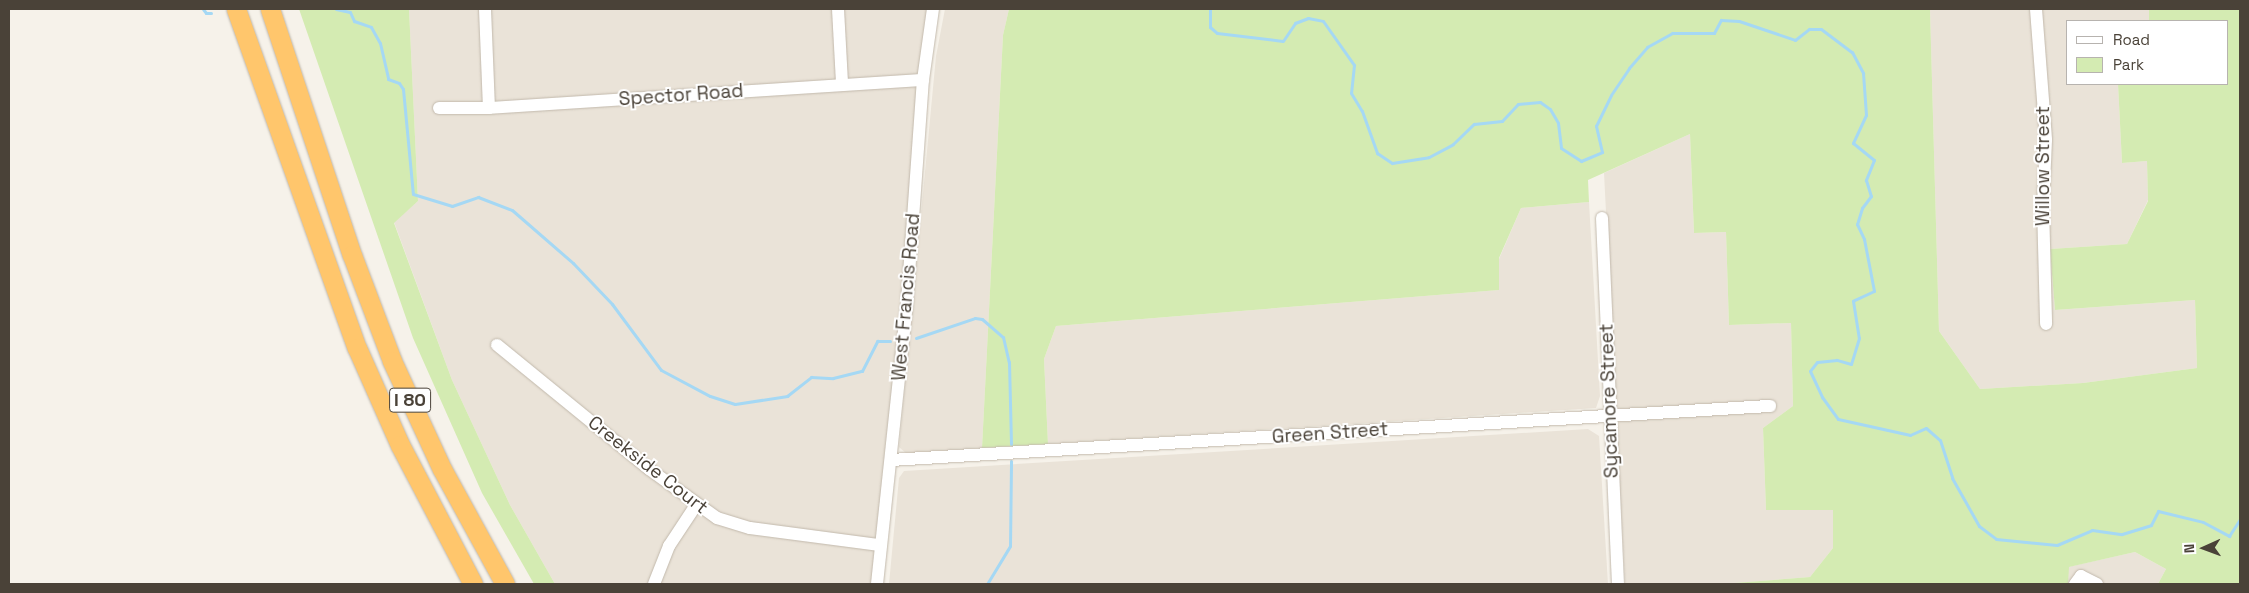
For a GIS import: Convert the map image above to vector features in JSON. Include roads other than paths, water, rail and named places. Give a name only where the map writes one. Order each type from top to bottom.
[{"type":"highway","name":"I 80","points":[[236,9],[357,348],[400,444],[473,584]]},
{"type":"highway","name":"I 80","points":[[270,9],[352,256],[392,361],[442,469],[505,584]]},
{"type":"street","points":[[485,9],[489,108]]},
{"type":"street","points":[[838,9],[842,84]]},
{"type":"street","name":"West Francis Road","points":[[877,584],[907,302],[923,80],[933,9]]},
{"type":"street","name":"Willow Street","points":[[2036,9],[2046,140],[2043,206],[2046,324]]},
{"type":"street","name":"Spector Road","points":[[439,108],[489,108],[923,80]]},
{"type":"street","name":"Sycamore Street","points":[[1602,218],[1608,416],[1618,584]]},
{"type":"street","name":"Creekside Court","points":[[497,345],[696,505],[717,518],[747,527],[880,545]]},
{"type":"street","name":"Green Street","points":[[891,460],[1770,406]]},
{"type":"street","points":[[654,584],[669,546],[696,505]]},
{"type":"street","points":[[2075,584],[2081,576],[2097,584]]},
{"type":"waterway","points":[[203,9],[206,13],[211,13]]},
{"type":"waterway","points":[[336,9],[350,12],[354,21],[371,27],[380,43],[388,79],[399,83],[403,89],[413,194],[452,206],[478,197],[512,210],[573,263],[612,304],[661,370],[710,396],[735,404],[787,396],[811,377],[833,378],[862,371],[877,341],[890,341]]},
{"type":"waterway","points":[[1210,9],[1210,27],[1217,33],[1283,41],[1295,23],[1308,18],[1323,21],[1354,65],[1351,93],[1362,111],[1377,153],[1392,163],[1429,157],[1453,144],[1474,124],[1502,121],[1518,104],[1540,102],[1550,109],[1558,123],[1561,148],[1581,161],[1602,152],[1596,126],[1611,95],[1629,68],[1647,47],[1672,33],[1714,33],[1721,20],[1739,21],[1795,40],[1809,29],[1821,29],[1852,52],[1863,73],[1866,115],[1853,143],[1874,160],[1866,180],[1871,196],[1862,208],[1857,224],[1864,239],[1874,291],[1853,301],[1859,338],[1851,364],[1837,360],[1817,362],[1810,371],[1822,397],[1838,419],[1910,435],[1926,428],[1940,440],[1952,478],[1979,526],[1996,539],[2057,545],[2092,530],[2122,534],[2151,525],[2158,511],[2203,522],[2229,536],[2240,519]]},
{"type":"waterway","points":[[916,338],[975,318],[982,319],[1003,337],[1009,362],[1011,444]]},
{"type":"waterway","points":[[987,584],[1010,546],[1011,461]]}]
